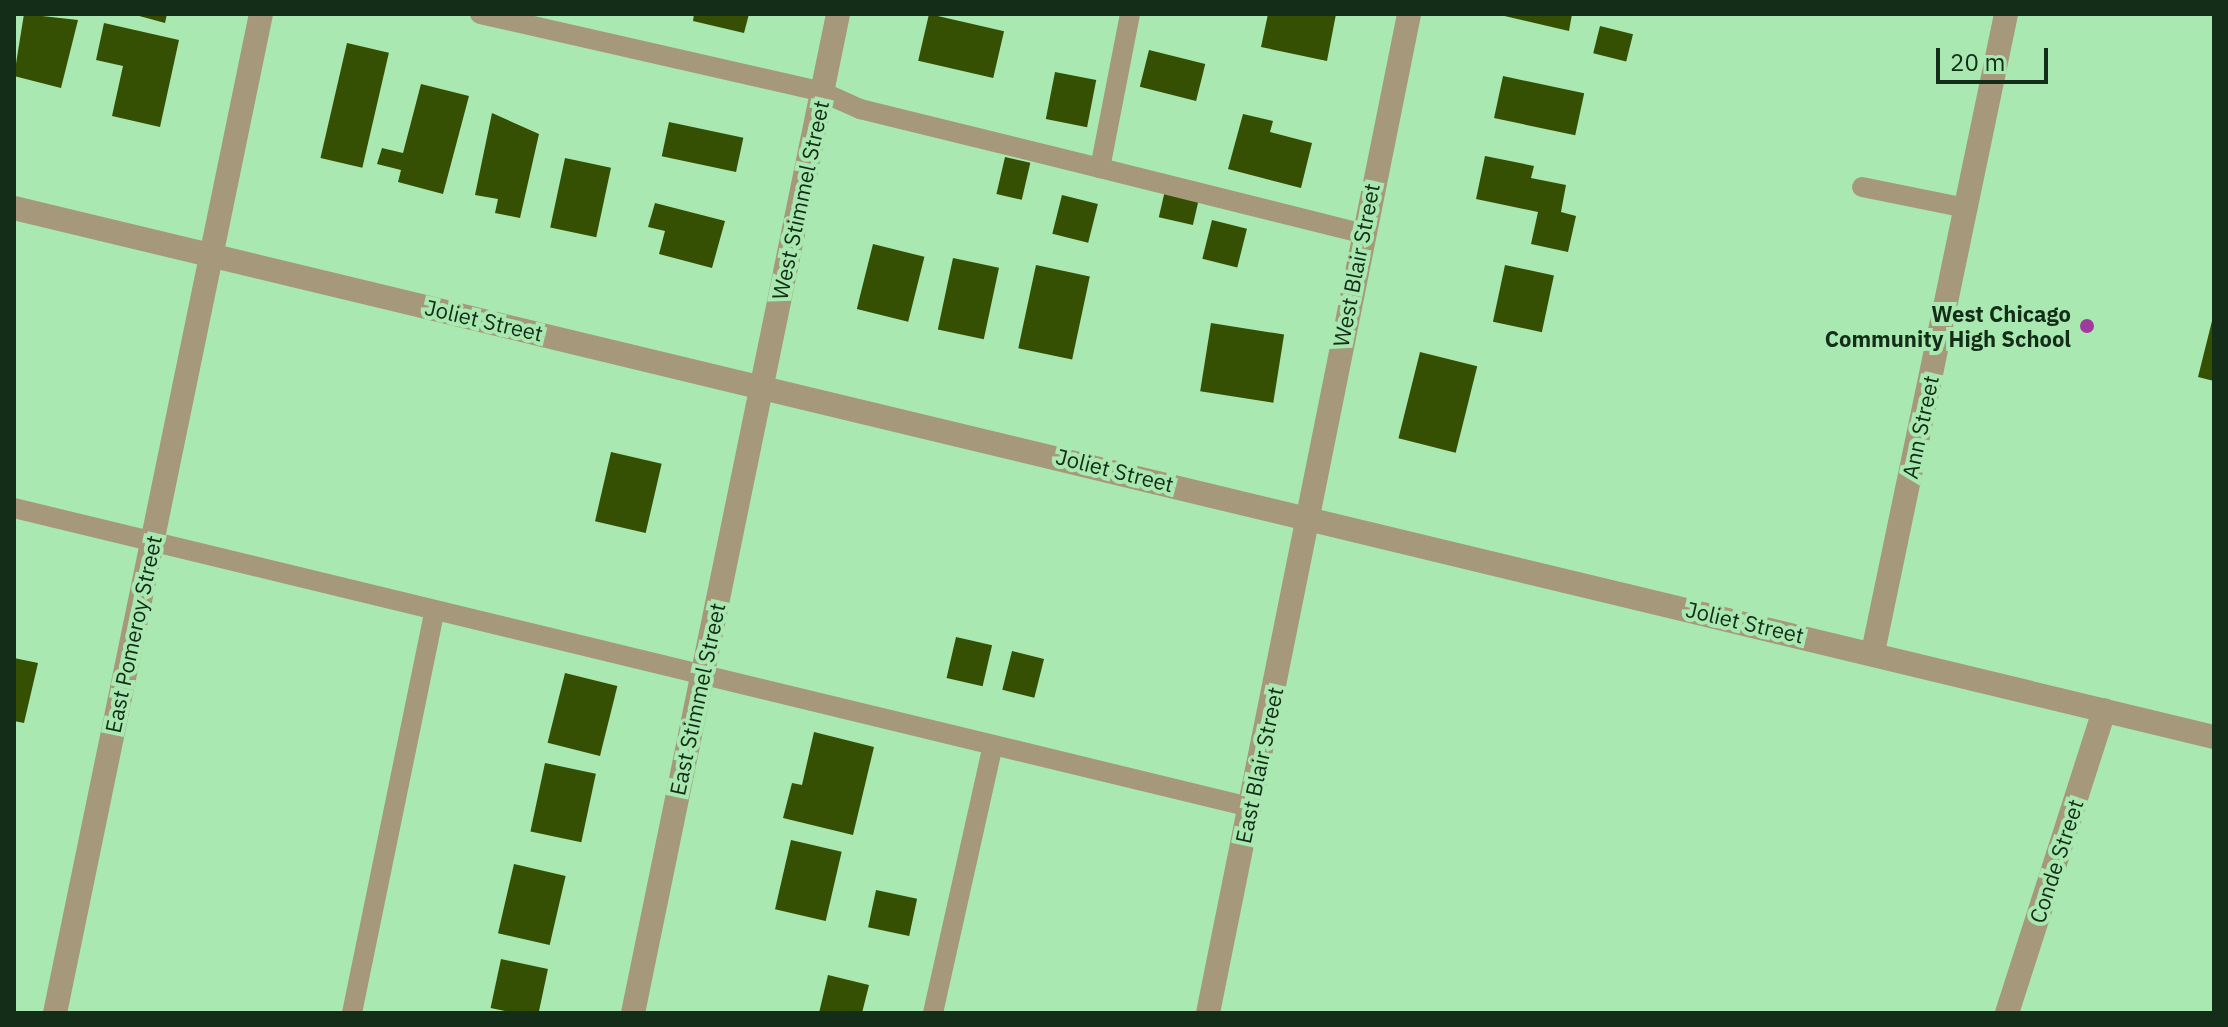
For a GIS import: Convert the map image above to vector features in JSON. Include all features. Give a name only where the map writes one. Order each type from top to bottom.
[{"type":"street","name":"East Pomeroy Street","points":[[55,1013],[261,14]]},
{"type":"street","name":"West Stimmel Street","points":[[762,385],[838,14]]},
{"type":"street","name":"West Blair Street","points":[[1310,518],[1360,233],[1409,14]]},
{"type":"street","name":"Ann Street","points":[[1873,652],[2006,14]]},
{"type":"street","name":"Joliet Street","points":[[14,208],[1873,652],[2214,737]]},
{"type":"street","name":"East Stimmel Street","points":[[633,1013],[762,385]]},
{"type":"street","name":"East Blair Street","points":[[1208,1013],[1310,518]]},
{"type":"street","name":"Conde Street","points":[[2007,1013],[2104,710]]},
{"type":"lane","points":[[480,14],[560,23],[822,92],[860,109],[1360,233]]},
{"type":"lane","points":[[1100,168],[1130,14]]},
{"type":"lane","points":[[1862,187],[1966,208]]},
{"type":"lane","points":[[14,508],[153,538],[434,615],[703,674],[992,749],[1250,807]]},
{"type":"lane","points":[[352,1013],[434,615]]},
{"type":"lane","points":[[933,1013],[992,749]]},
{"type":"building","points":[[24,14],[78,20],[61,88],[14,76]]},
{"type":"building","points":[[132,14],[167,14],[165,23]]},
{"type":"building","points":[[694,14],[749,14],[744,33],[693,21]]},
{"type":"building","points":[[929,14],[1004,31],[993,78],[918,61]]},
{"type":"building","points":[[1268,14],[1336,14],[1327,61],[1261,47]]},
{"type":"building","points":[[1496,14],[1572,14],[1569,31]]},
{"type":"building","points":[[104,23],[179,40],[160,127],[112,116],[123,66],[96,60]]},
{"type":"building","points":[[1600,26],[1633,34],[1626,61],[1593,53]]},
{"type":"building","points":[[347,43],[389,53],[362,168],[320,158]]},
{"type":"building","points":[[1149,50],[1205,64],[1196,101],[1140,87]]},
{"type":"building","points":[[1055,72],[1096,80],[1087,127],[1046,119]]},
{"type":"building","points":[[1503,76],[1584,93],[1575,135],[1494,118]]},
{"type":"building","points":[[421,84],[469,96],[443,194],[398,182],[401,170],[377,164],[382,148],[403,153]]},
{"type":"building","points":[[492,113],[539,134],[520,218],[495,213],[498,199],[475,195]]},
{"type":"building","points":[[1243,114],[1273,121],[1270,132],[1312,143],[1301,188],[1228,169]]},
{"type":"building","points":[[669,122],[743,138],[736,172],[662,156]]},
{"type":"building","points":[[1485,156],[1534,166],[1531,178],[1566,185],[1561,212],[1576,216],[1568,252],[1531,244],[1538,212],[1476,199]]},
{"type":"building","points":[[1005,157],[1030,163],[1022,200],[996,194]]},
{"type":"building","points":[[565,158],[611,168],[596,237],[550,227]]},
{"type":"building","points":[[1166,186],[1200,194],[1193,225],[1159,217]]},
{"type":"building","points":[[1062,195],[1098,204],[1088,243],[1052,234]]},
{"type":"building","points":[[655,203],[725,221],[712,268],[659,254],[665,231],[648,227]]},
{"type":"building","points":[[1212,220],[1247,229],[1237,268],[1202,259]]},
{"type":"building","points":[[873,244],[924,257],[908,322],[857,309]]},
{"type":"building","points":[[953,258],[999,268],[984,339],[938,329]]},
{"type":"building","points":[[1036,265],[1090,276],[1072,360],[1018,348]]},
{"type":"building","points":[[1505,265],[1554,275],[1542,332],[1493,322]]},
{"type":"building","points":[[2214,317],[2214,381],[2198,377]]},
{"type":"building","points":[[1211,323],[1284,335],[1273,403],[1200,391]]},
{"type":"building","points":[[1420,352],[1477,366],[1456,453],[1398,438]]},
{"type":"building","points":[[611,452],[662,464],[646,533],[595,521]]},
{"type":"building","points":[[956,637],[992,645],[983,686],[947,678]]},
{"type":"building","points":[[1012,651],[1044,659],[1034,698],[1002,690]]},
{"type":"building","points":[[14,658],[38,663],[24,723],[14,721]]},
{"type":"building","points":[[565,673],[617,686],[600,756],[548,743]]},
{"type":"building","points":[[814,732],[874,747],[853,835],[783,818],[792,783],[802,785]]},
{"type":"building","points":[[545,763],[596,774],[581,842],[530,831]]},
{"type":"building","points":[[791,840],[842,852],[826,921],[775,909]]},
{"type":"building","points":[[514,864],[566,876],[550,945],[498,933]]},
{"type":"building","points":[[876,890],[917,899],[909,936],[868,927]]},
{"type":"building","points":[[501,959],[548,969],[539,1013],[515,1013],[491,1008]]},
{"type":"building","points":[[828,975],[869,985],[862,1013],[819,1013]]},
{"type":"place","name":"West Chicago Community High School","points":[[2087,326]]}]
